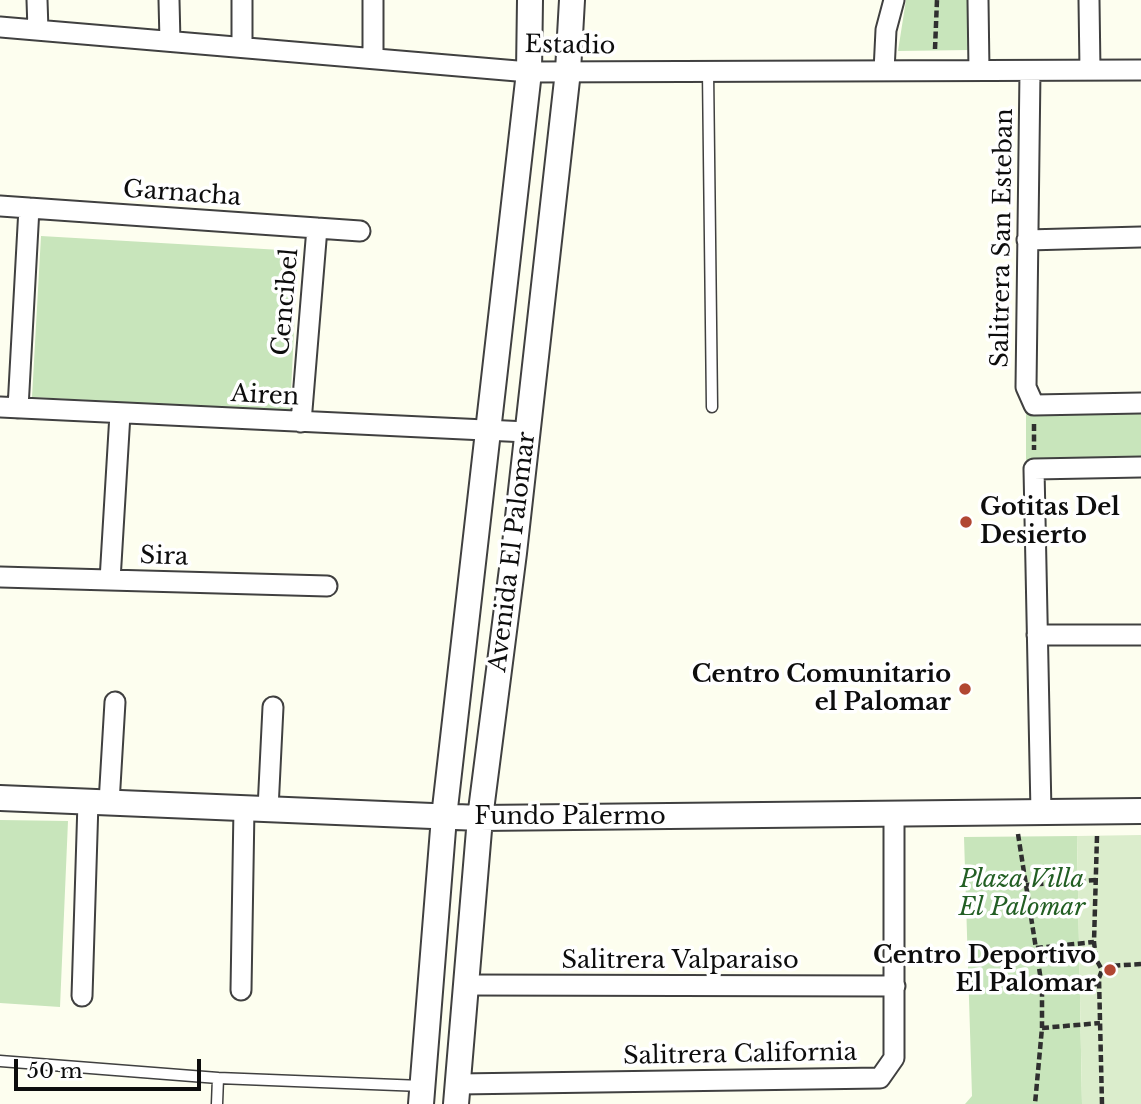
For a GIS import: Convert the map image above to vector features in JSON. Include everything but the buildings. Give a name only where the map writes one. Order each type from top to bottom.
[{"type":"street","points":[[37,0],[38,30]]},
{"type":"street","points":[[169,0],[170,41]]},
{"type":"street","points":[[242,0],[242,47]]},
{"type":"street","points":[[373,0],[373,58]]},
{"type":"street","name":"Avenida El Palomar","points":[[422,1095],[444,817],[528,72],[530,0]]},
{"type":"street","name":"Avenida El Palomar","points":[[457,1094],[481,818],[568,71],[572,0]]},
{"type":"street","points":[[884,71],[886,30],[894,0]]},
{"type":"street","points":[[978,0],[979,70]]},
{"type":"street","points":[[1089,0],[1090,71]]},
{"type":"street","name":"Estadio","points":[[0,27],[528,72],[1141,71]]},
{"type":"street","name":"Salitrera San Esteban","points":[[1030,71],[1026,387],[1034,405]]},
{"type":"street","name":"Garnacha","points":[[0,206],[360,231]]},
{"type":"street","points":[[9,408],[29,208]]},
{"type":"street","name":"Cencibel","points":[[302,422],[317,228]]},
{"type":"street","points":[[1027,240],[1141,237]]},
{"type":"street","points":[[1034,405],[1141,403]]},
{"type":"street","name":"Airen","points":[[9,408],[527,432]]},
{"type":"street","points":[[110,580],[120,414]]},
{"type":"street","points":[[1041,812],[1034,469],[1141,467]]},
{"type":"street","name":"Sira","points":[[0,577],[327,586]]},
{"type":"street","points":[[1037,635],[1141,635]]},
{"type":"street","points":[[82,996],[98,802],[115,702]]},
{"type":"street","points":[[241,990],[256,809],[273,707]]},
{"type":"street","name":"Fundo Palermo","points":[[0,798],[481,818],[1141,811]]},
{"type":"street","name":"Salitrera California","points":[[457,1094],[880,1078],[894,1058],[894,814]]},
{"type":"street","name":"Salitrera Valparaiso","points":[[466,985],[894,986]]},
{"type":"lane","points":[[708,71],[712,407]]},
{"type":"lane","points":[[0,1061],[422,1095]]},
{"type":"lane","points":[[217,1104],[218,1078]]},
{"type":"path","points":[[934,71],[937,0]]},
{"type":"path","points":[[1034,405],[1034,469]]},
{"type":"path","points":[[1097,811],[1094,943],[1096,959],[1102,970]]},
{"type":"path","points":[[1015,813],[1042,987],[1042,1028],[1035,1104]]},
{"type":"path","points":[[1026,885],[1096,880]]},
{"type":"path","points":[[1036,948],[1094,943]]},
{"type":"path","points":[[1102,1104],[1098,978],[1102,970],[1109,966],[1141,964]]},
{"type":"path","points":[[1042,987],[1099,984]]},
{"type":"path","points":[[1042,1028],[1100,1023]]},
{"type":"green space","points":[[906,0],[969,0],[969,50],[898,51]]},
{"type":"green space","points":[[41,236],[298,251],[290,411],[32,397]]},
{"type":"green space","points":[[1141,409],[1141,459],[1026,460],[1026,410]]},
{"type":"green space","points":[[0,820],[68,821],[60,1007],[0,1003]]},
{"type":"green space","name":"Centro Deportivo El Palomar","points":[[1141,835],[1141,1104],[1082,1104],[1077,836]]},
{"type":"green space","name":"Plaza Villa El Palomar","points":[[1077,836],[1082,1104],[965,1104],[972,1096],[964,837]]},
{"type":"place","name":"Gotitas Del Desierto","points":[[966,522]]},
{"type":"place","name":"Centro Comunitario el Palomar","points":[[965,689]]},
{"type":"place","name":"Centro Deportivo El Palomar","points":[[1110,970]]}]
